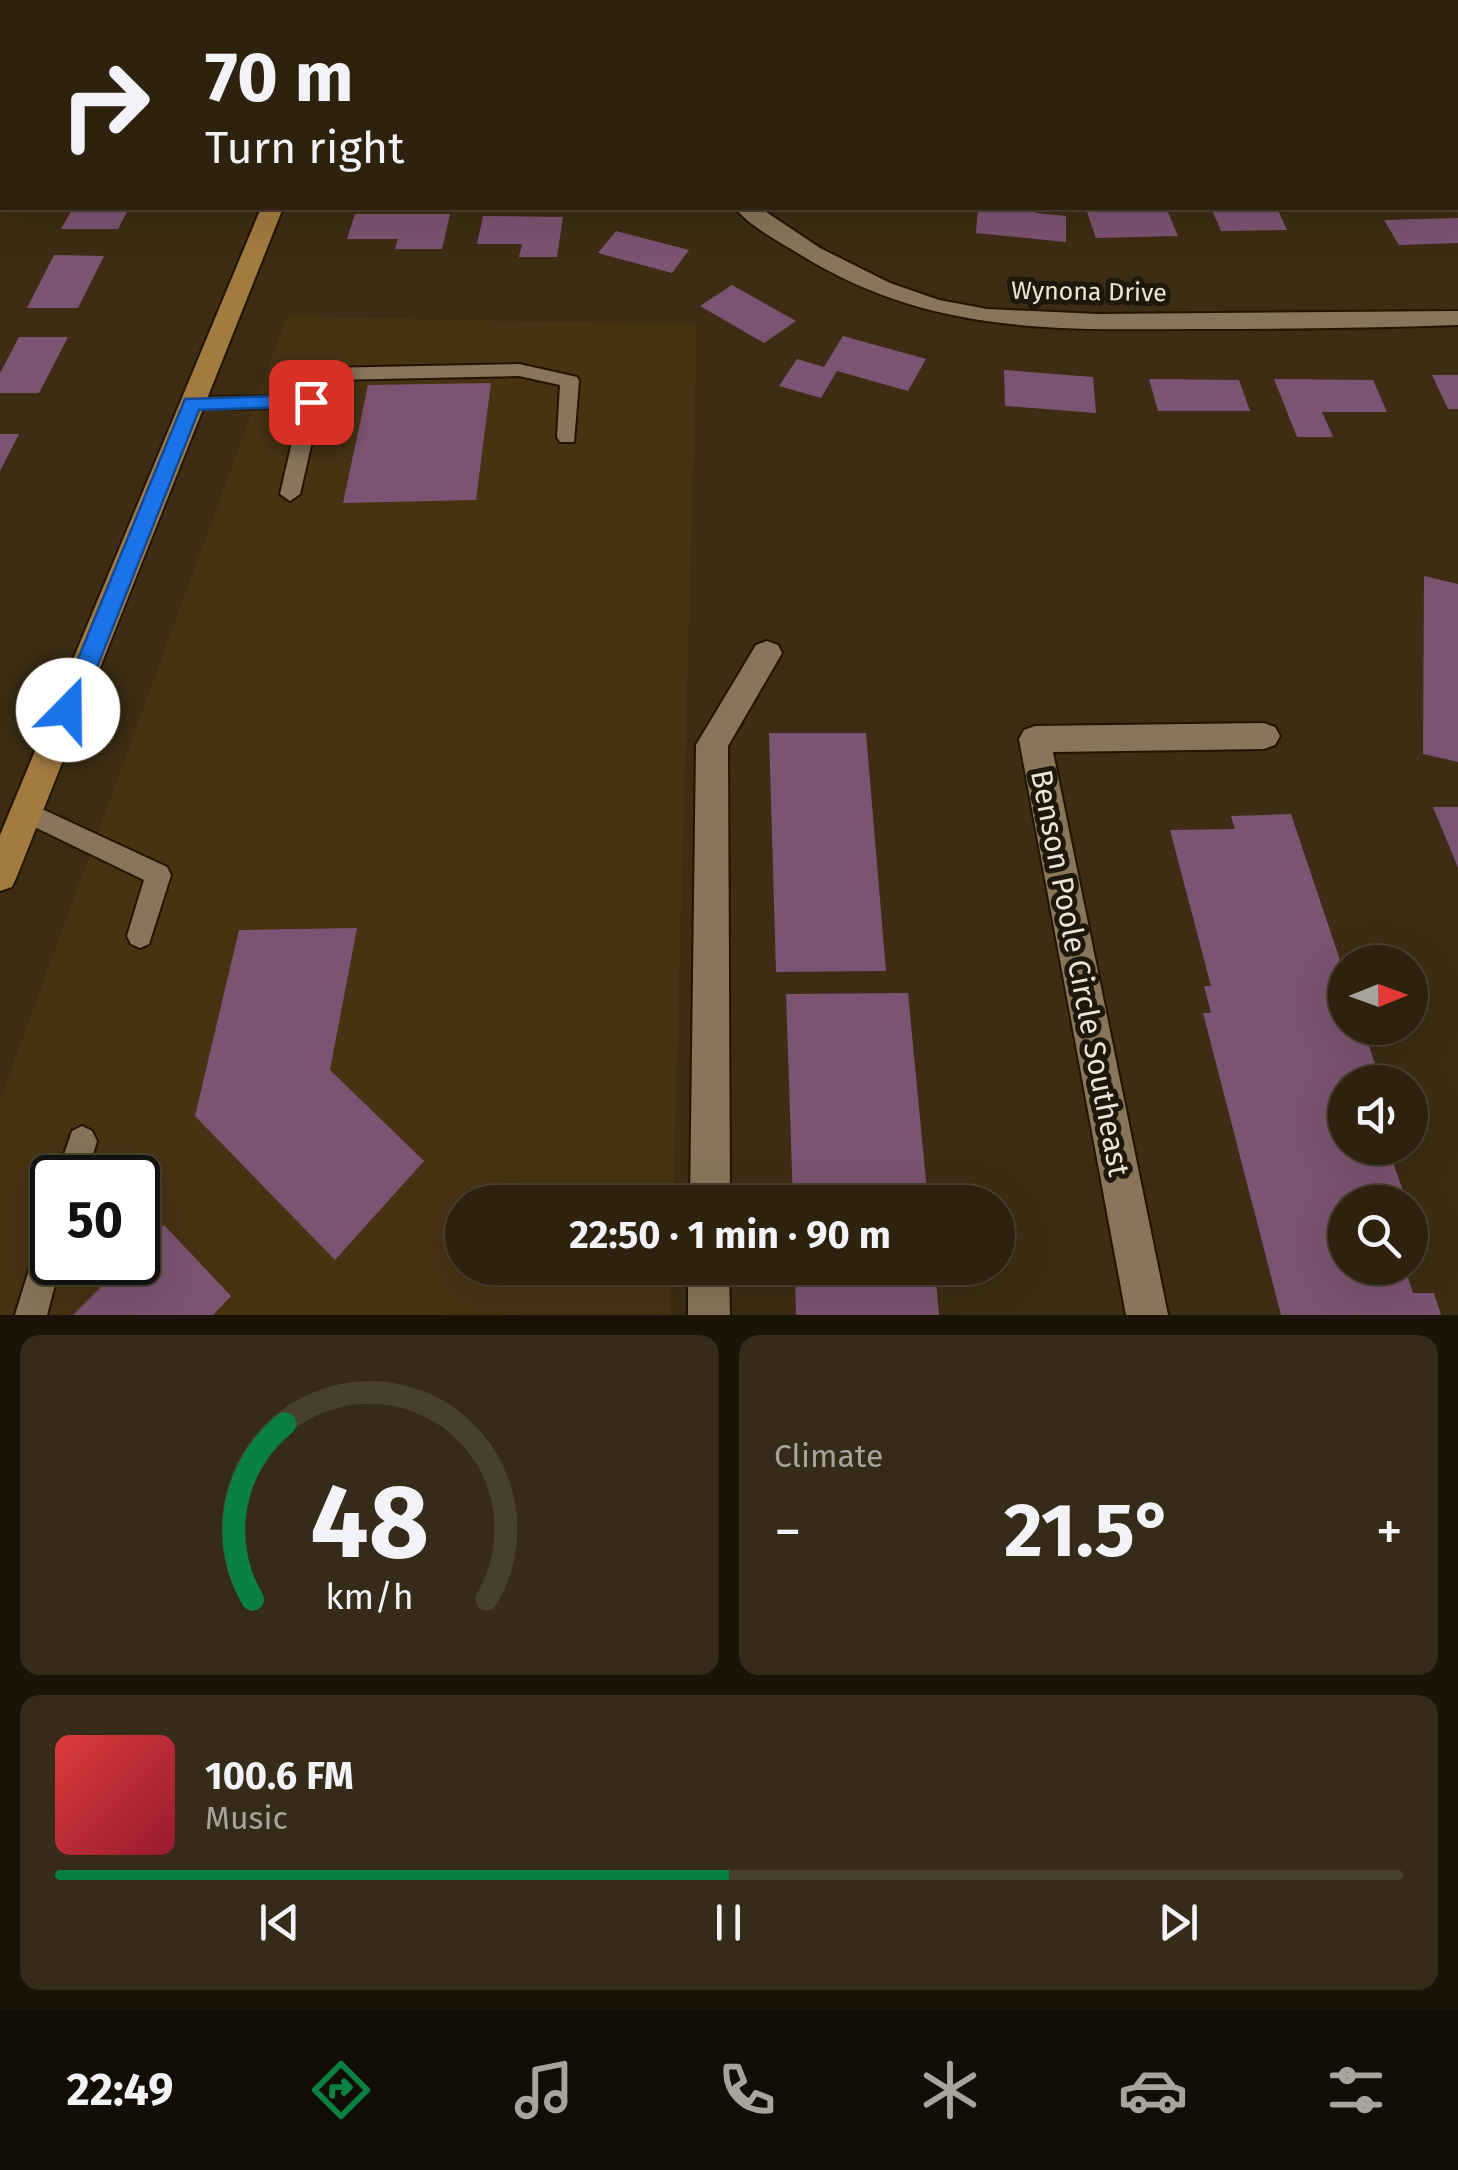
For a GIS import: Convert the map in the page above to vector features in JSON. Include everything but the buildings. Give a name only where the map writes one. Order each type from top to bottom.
[{"type":"main road","points":[[0,876],[271,210]]},
{"type":"street","name":"Wynona Drive","points":[[749,210],[807,252],[852,277],[935,306],[1018,321],[1336,322],[1458,318]]},
{"type":"street","points":[[710,1185],[712,744],[766,653]]},
{"type":"street","name":"Benson Poole Circle Southeast","points":[[1147,1315],[1035,739],[1264,736]]},
{"type":"street","points":[[709,1315],[710,1285]]},
{"type":"lane","points":[[290,494],[311,402],[324,374],[520,370],[570,381],[567,437]]},
{"type":"lane","points":[[192,404],[311,402]]},
{"type":"lane","points":[[27,812],[158,874],[140,936]]},
{"type":"lane","points":[[78,1155],[82,1141]]},
{"type":"lane","points":[[31,1315],[40,1285]]},
{"type":"shaded area","points":[[287,316],[697,325],[673,1185],[445,1185],[445,1285],[671,1285],[670,1315],[0,1315],[0,1100]]},
{"type":"route","points":[[68,710],[192,404],[311,402]]}]
